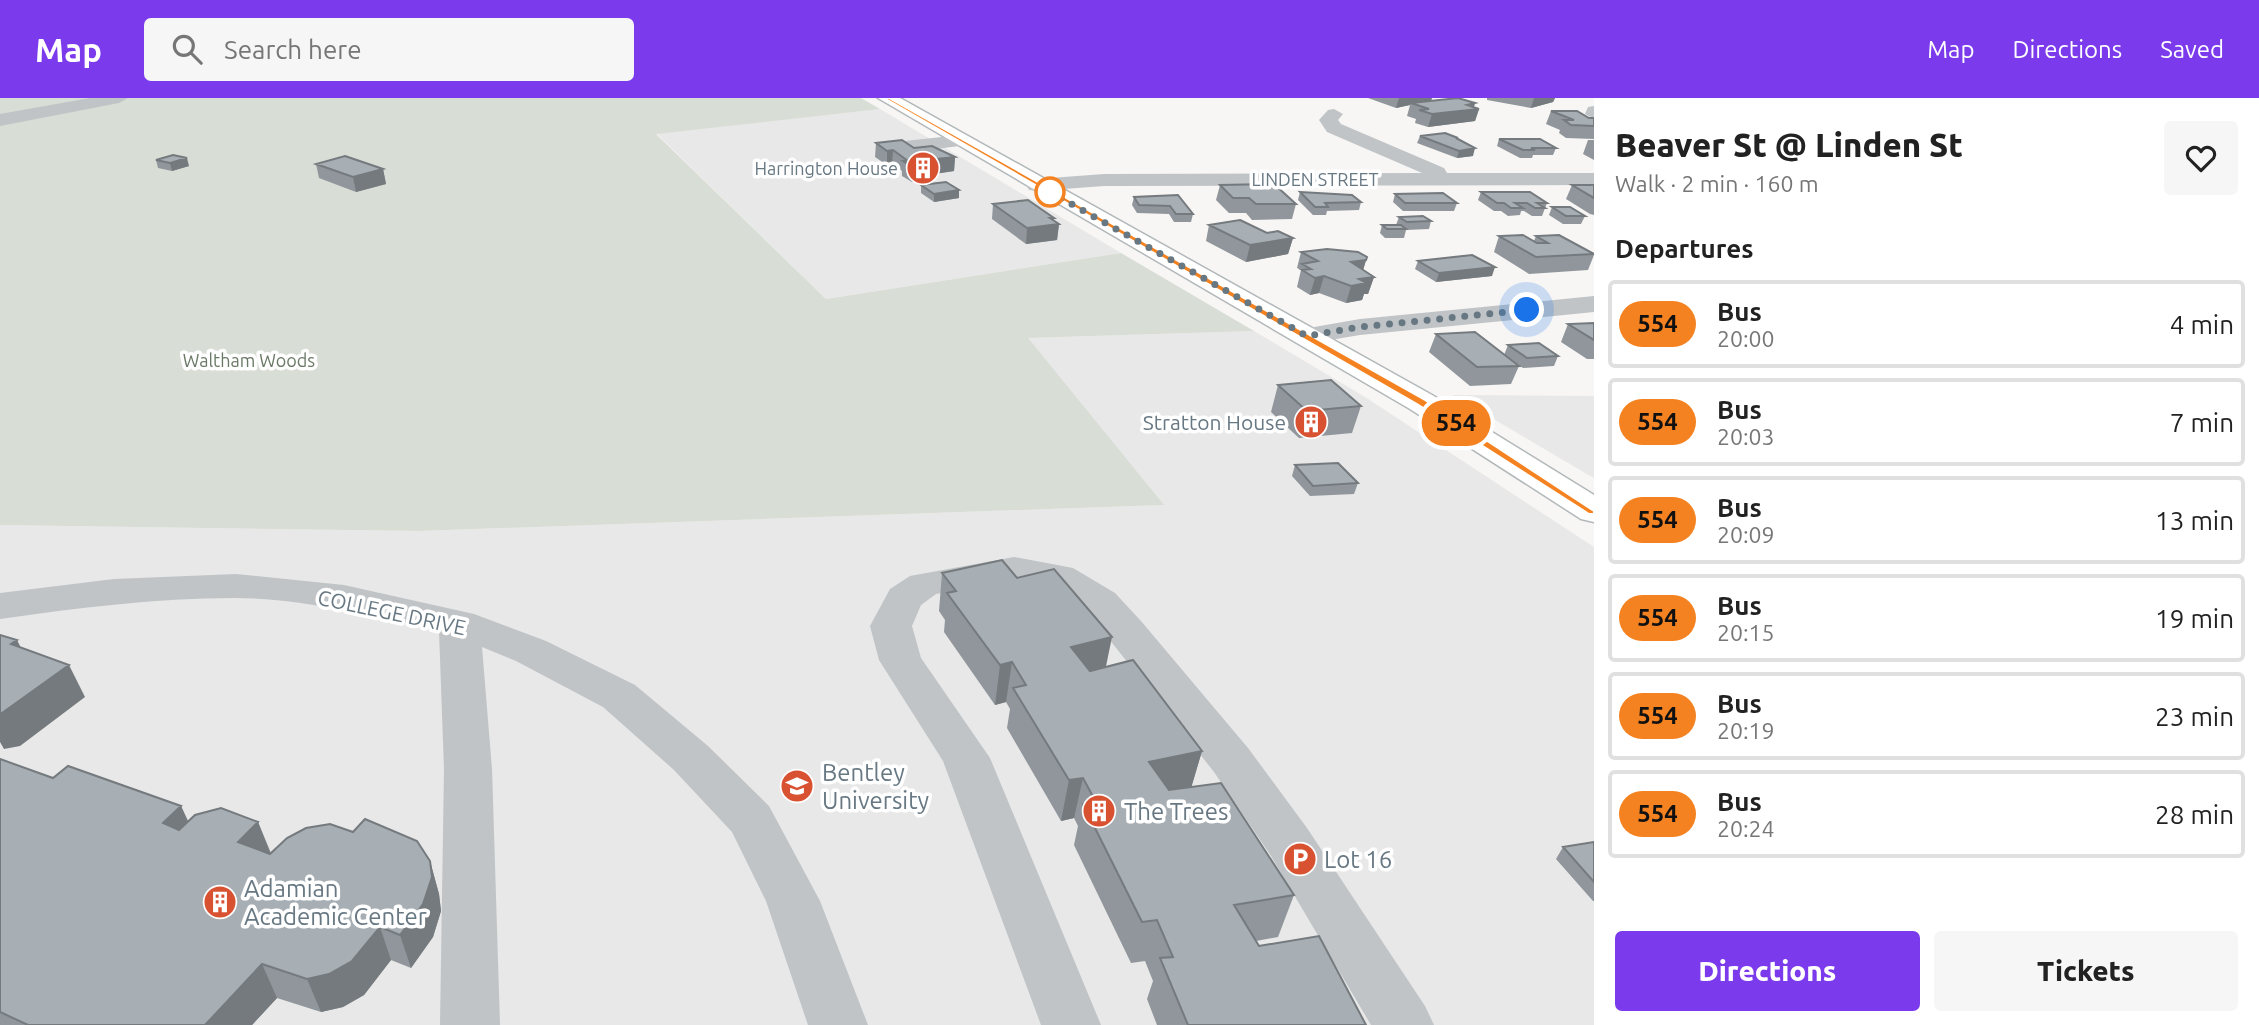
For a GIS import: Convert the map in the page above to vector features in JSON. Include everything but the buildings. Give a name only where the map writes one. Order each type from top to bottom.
[{"type":"main road","points":[[887,98],[1432,408],[1594,511]]},
{"type":"street","points":[[0,120],[119,98]]},
{"type":"street","points":[[1334,114],[1328,120],[1334,128],[1451,179]]},
{"type":"street","points":[[905,147],[960,141]]},
{"type":"street","name":"LINDEN STREET","points":[[1037,185],[1104,180],[1594,179]]},
{"type":"street","points":[[1307,336],[1373,326],[1594,304]]},
{"type":"street","points":[[1070,1025],[966,758],[900,660],[891,626],[904,598],[924,584],[1014,569],[1059,576],[1101,603],[1231,760],[1289,842],[1404,1025]]},
{"type":"street","name":"COLLEGE DRIVE","points":[[0,606],[114,591],[236,586],[344,597],[458,622],[531,651],[619,696],[691,758],[751,820],[793,901],[838,1025]]},
{"type":"street","points":[[458,622],[468,769],[470,1025]]},
{"type":"shaded area","points":[[880,109],[1121,253],[826,299],[656,133]]},
{"type":"shaded area","name":"Bentley University","points":[[1254,331],[1365,397],[1594,547],[1594,1025],[0,1025],[0,525],[420,531],[1163,505],[1027,338]]},
{"type":"shaded area","points":[[1453,395],[1594,396],[1594,478],[1585,473]]},
{"type":"green space","name":"Waltham Woods","points":[[0,98],[861,98],[880,109],[656,134],[826,299],[1121,253],[1254,331],[1028,338],[1164,505],[420,531],[0,525]]},
{"type":"bus line","name":"554","points":[[887,98],[1421,402],[1594,511]]},
{"type":"place","name":"Harrington House","points":[[923,168]]},
{"type":"place","name":"Stratton House","points":[[1311,422]]},
{"type":"place","name":"Bentley University","points":[[797,786]]},
{"type":"place","name":"The Trees","points":[[1099,811]]},
{"type":"place","name":"Lot 16","points":[[1300,859]]},
{"type":"place","name":"Adamian Academic Center","points":[[220,902]]},
{"type":"route","points":[[1050,192],[1307,336],[1360,327],[1527,310]]}]
